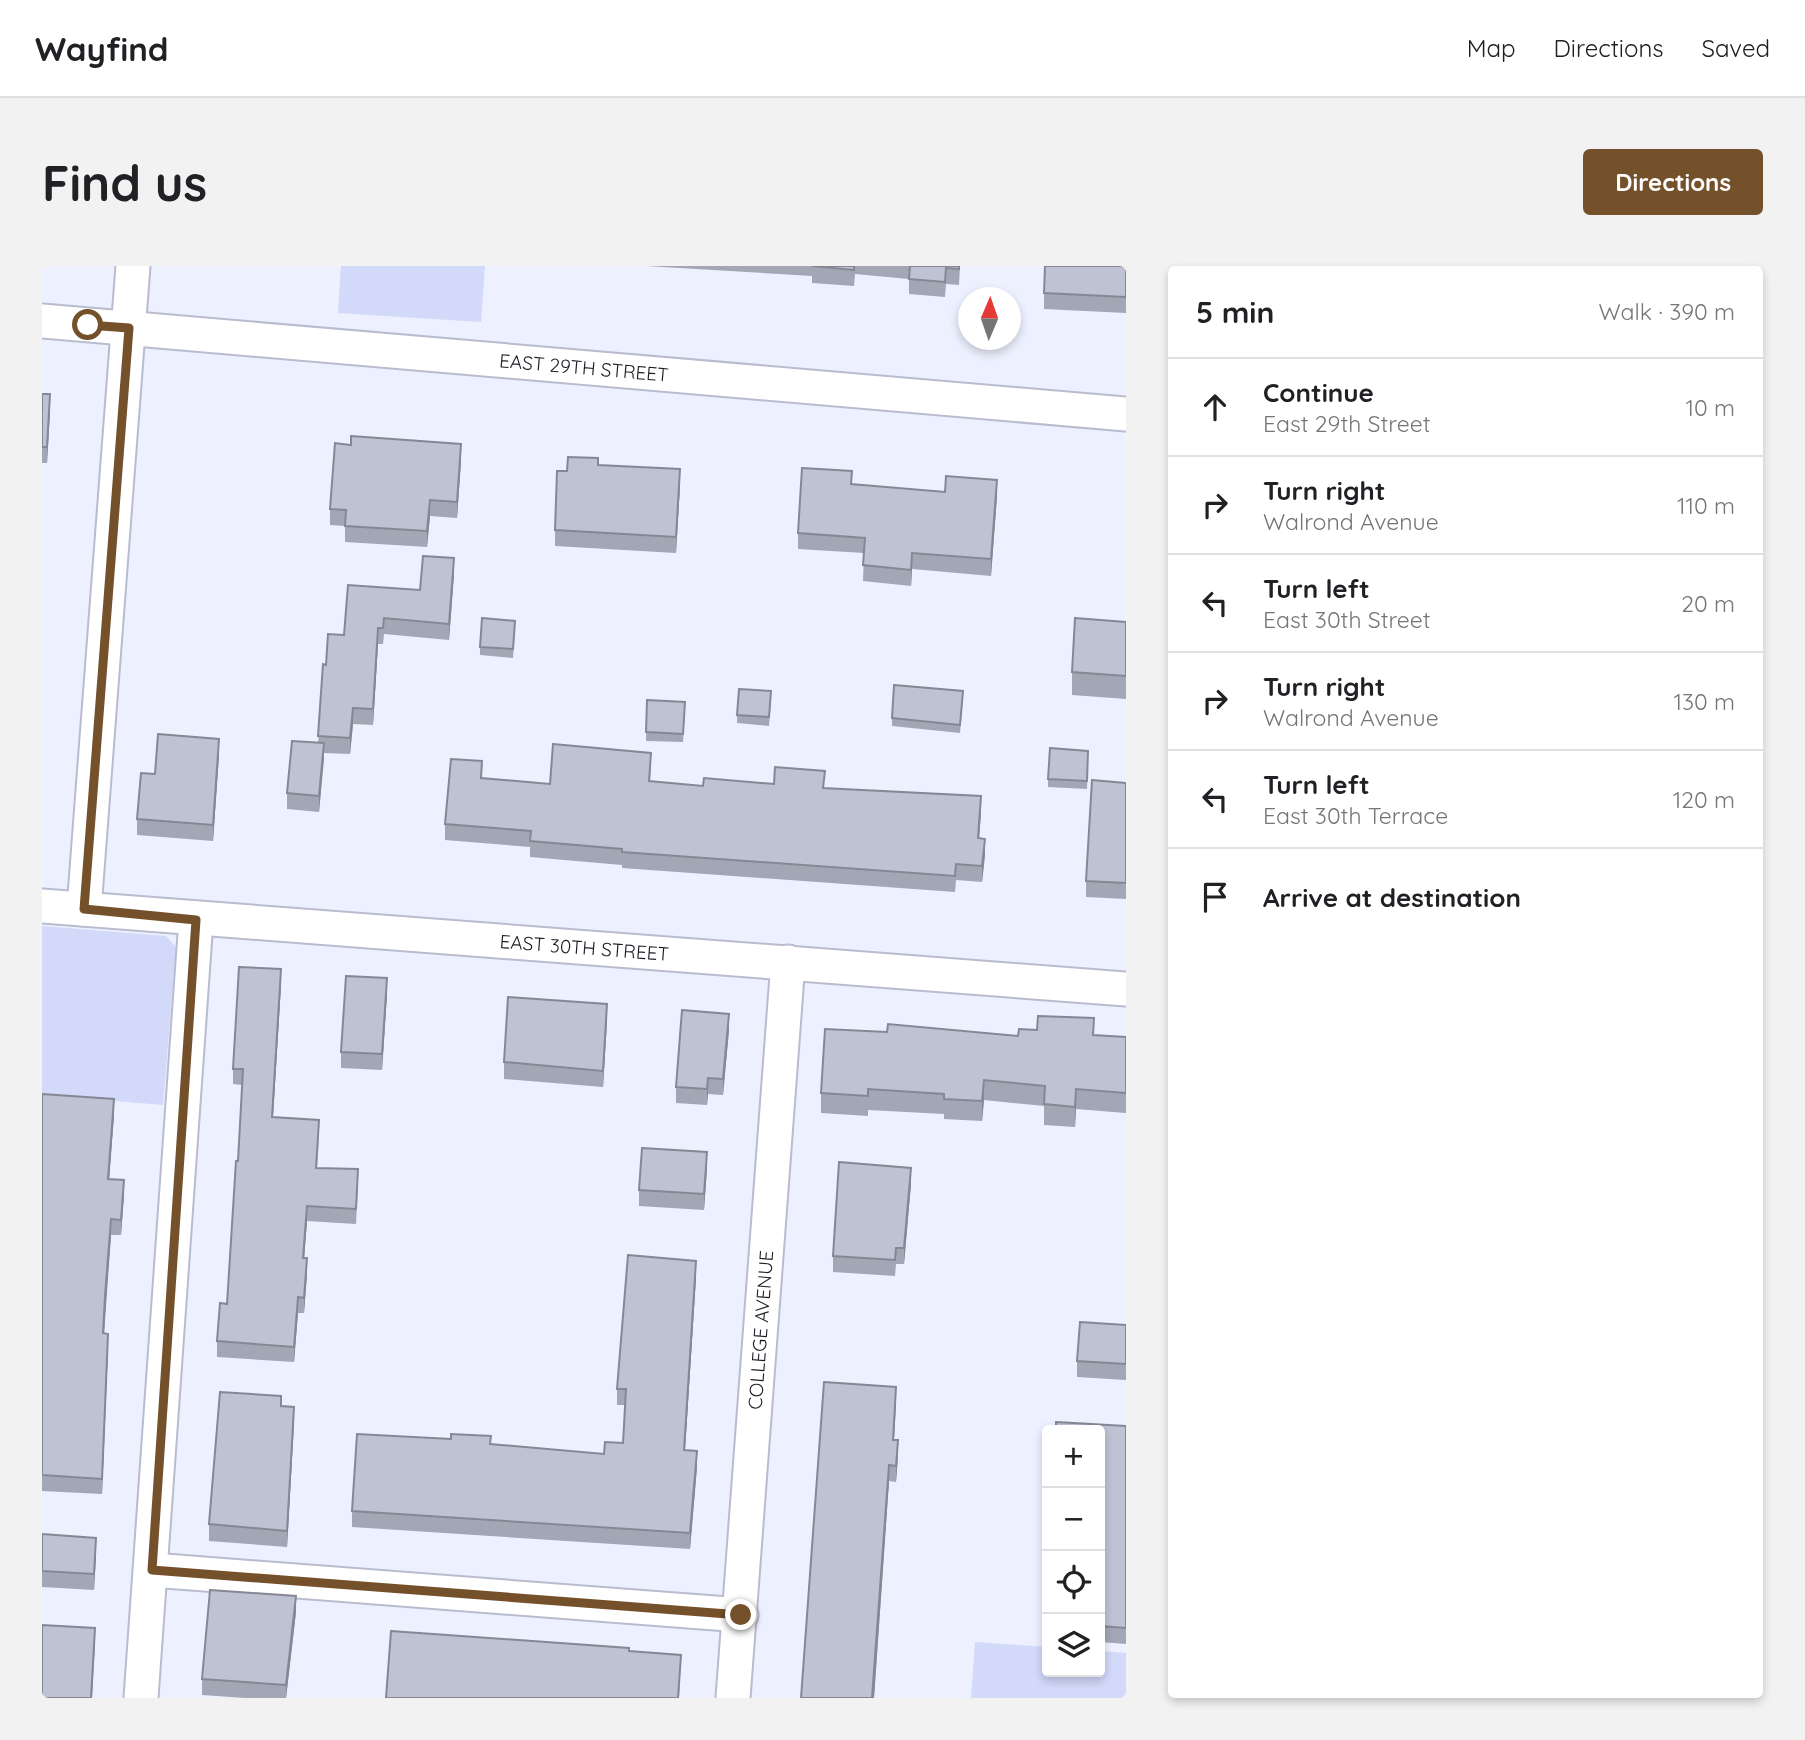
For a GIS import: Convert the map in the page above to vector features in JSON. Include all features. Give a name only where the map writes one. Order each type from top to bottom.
[{"type":"street","points":[[84,909],[133,266]]},
{"type":"street","name":"EAST 29TH STREET","points":[[42,321],[1126,414]]},
{"type":"street","name":"EAST 30TH STREET","points":[[42,906],[196,920],[1126,989]]},
{"type":"street","points":[[141,1698],[196,920]]},
{"type":"street","name":"COLLEGE AVENUE","points":[[733,1698],[788,962]]},
{"type":"street","points":[[152,1570],[741,1615]]},
{"type":"shaded area","points":[[341,266],[485,266],[481,322],[338,313]]},
{"type":"shaded area","points":[[42,926],[166,936],[176,947],[163,1105],[42,1095]]},
{"type":"shaded area","points":[[975,1642],[1042,1647],[1042,1677],[1105,1677],[1105,1651],[1126,1653],[1126,1698],[971,1698]]},
{"type":"building","points":[[812,266],[854,266],[854,270]]},
{"type":"building","points":[[910,266],[959,266],[959,269],[946,268],[945,282],[909,279]]},
{"type":"building","points":[[1045,266],[1126,266],[1126,297],[1044,293]]},
{"type":"building","points":[[42,394],[50,394],[47,447],[42,447]]},
{"type":"building","points":[[351,436],[461,444],[457,502],[430,500],[427,531],[345,526],[346,510],[330,509],[335,443],[351,445]]},
{"type":"building","points":[[568,457],[598,458],[598,465],[680,469],[676,537],[555,530],[557,471],[567,471]]},
{"type":"building","points":[[802,468],[852,471],[851,484],[945,492],[946,476],[997,480],[991,559],[912,553],[911,570],[863,565],[865,538],[798,533]]},
{"type":"building","points":[[423,556],[454,558],[449,624],[384,618],[383,628],[378,628],[373,709],[353,708],[350,738],[318,736],[328,634],[344,635],[348,585],[420,590]]},
{"type":"building","points":[[482,618],[515,621],[513,649],[480,647]]},
{"type":"building","points":[[1075,618],[1126,622],[1126,676],[1072,672]]},
{"type":"building","points":[[894,685],[963,691],[960,725],[892,718]]},
{"type":"building","points":[[739,689],[771,691],[769,717],[737,715]]},
{"type":"building","points":[[647,700],[685,702],[683,734],[646,732]]},
{"type":"building","points":[[158,734],[219,739],[213,825],[137,819],[141,773],[155,774]]},
{"type":"building","points":[[292,741],[324,743],[319,796],[287,793]]},
{"type":"building","points":[[553,744],[651,753],[649,781],[703,786],[704,778],[774,784],[775,767],[825,771],[823,788],[981,796],[978,838],[985,839],[982,866],[956,864],[955,876],[622,852],[622,849],[530,841],[531,831],[445,824],[451,759],[482,761],[481,778],[550,784]]},
{"type":"building","points":[[1050,748],[1088,751],[1087,781],[1048,779]]},
{"type":"building","points":[[1092,780],[1126,783],[1126,883],[1086,881]]},
{"type":"building","points":[[239,967],[281,969],[272,1117],[319,1120],[316,1168],[358,1169],[356,1209],[307,1206],[303,1258],[307,1258],[304,1298],[298,1297],[294,1347],[217,1341],[220,1303],[227,1304],[238,1161],[243,1069],[233,1069]]},
{"type":"building","points":[[346,976],[387,978],[382,1054],[341,1052]]},
{"type":"building","points":[[508,997],[607,1004],[603,1071],[504,1062]]},
{"type":"building","points":[[682,1010],[729,1014],[723,1079],[708,1078],[707,1089],[676,1087]]},
{"type":"building","points":[[1038,1016],[1094,1018],[1093,1035],[1126,1037],[1126,1093],[1076,1089],[1075,1107],[1044,1104],[1045,1086],[984,1080],[982,1101],[944,1099],[944,1094],[868,1089],[868,1096],[821,1093],[825,1029],[887,1032],[888,1024],[1018,1036],[1019,1029],[1037,1030]]},
{"type":"building","points":[[42,1094],[114,1099],[108,1179],[124,1180],[121,1220],[111,1219],[105,1296],[103,1333],[108,1334],[102,1479],[42,1475]]},
{"type":"building","points":[[642,1148],[707,1152],[704,1194],[639,1190]]},
{"type":"building","points":[[839,1162],[911,1168],[904,1248],[896,1248],[895,1260],[833,1256]]},
{"type":"building","points":[[628,1255],[696,1261],[684,1450],[697,1451],[690,1533],[352,1511],[357,1434],[451,1439],[451,1434],[491,1436],[490,1444],[604,1454],[605,1442],[623,1443],[626,1389],[617,1389]]},
{"type":"building","points":[[1080,1322],[1126,1325],[1126,1364],[1077,1361]]},
{"type":"building","points":[[824,1382],[896,1387],[893,1440],[898,1440],[896,1466],[889,1465],[872,1698],[801,1698]]},
{"type":"building","points":[[220,1392],[281,1396],[281,1406],[294,1407],[287,1531],[209,1524]]},
{"type":"building","points":[[1056,1422],[1126,1426],[1126,1628],[1105,1626],[1105,1425],[1056,1425]]},
{"type":"building","points":[[42,1534],[96,1538],[94,1574],[42,1571]]},
{"type":"building","points":[[210,1590],[296,1596],[286,1685],[202,1679]]},
{"type":"building","points":[[42,1625],[95,1628],[91,1698],[42,1698]]},
{"type":"building","points":[[391,1631],[629,1648],[629,1651],[681,1655],[678,1698],[386,1698]]},
{"type":"route","points":[[88,325],[129,328],[84,909],[196,920],[152,1570],[741,1615]]}]
